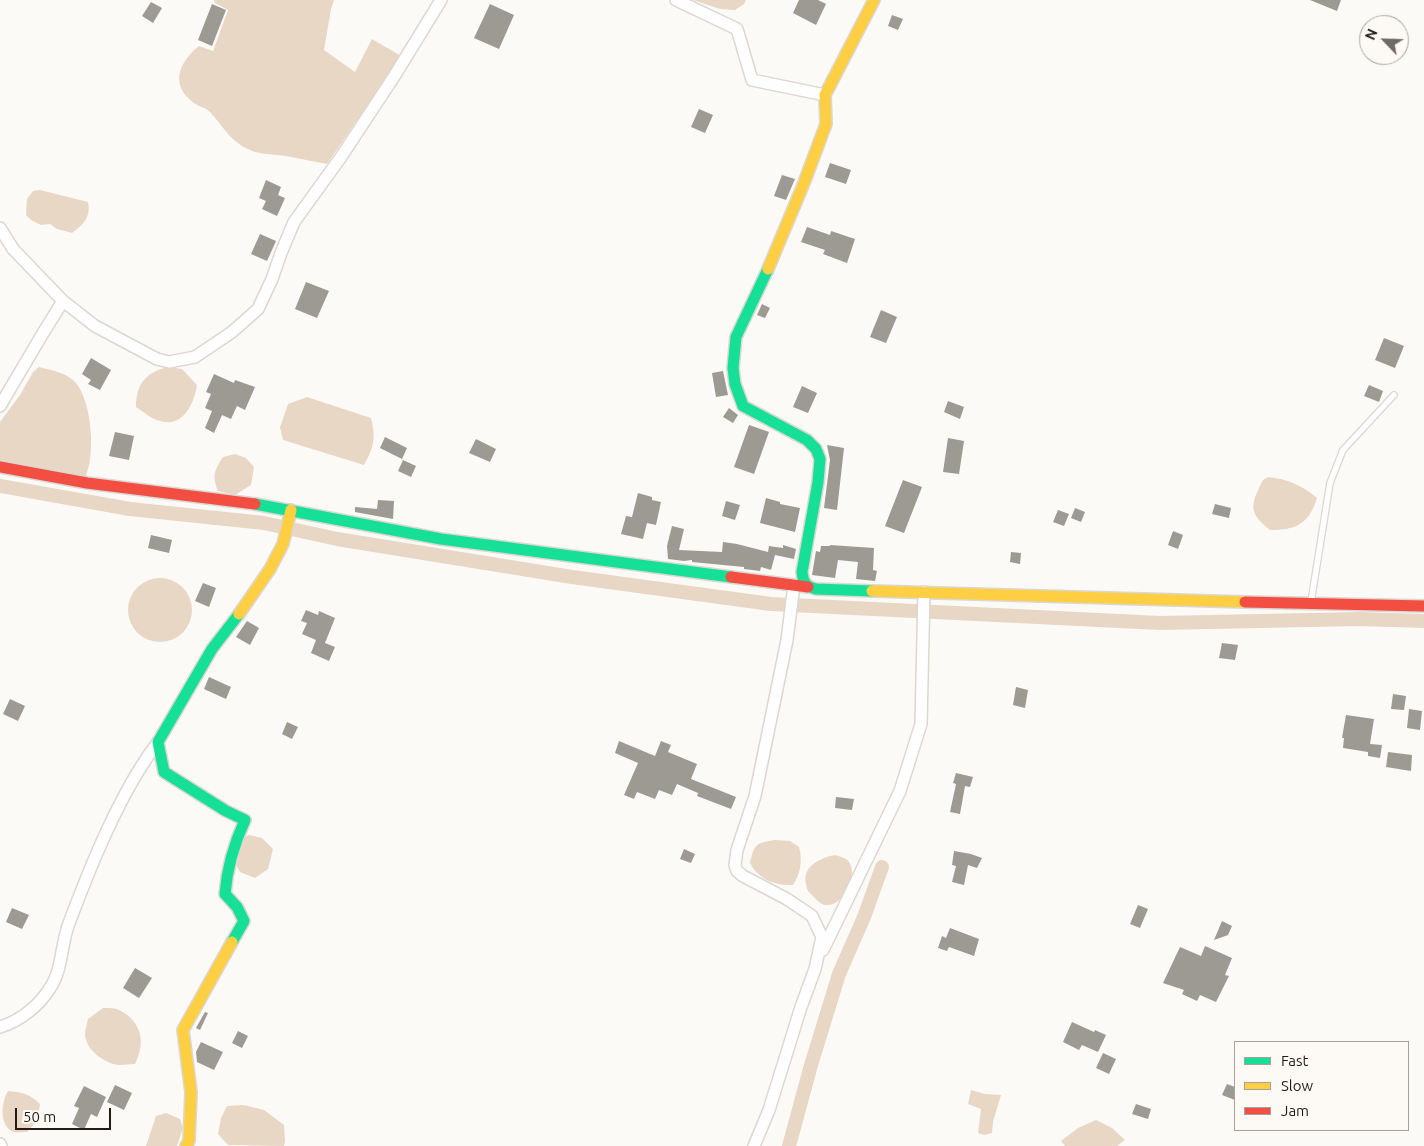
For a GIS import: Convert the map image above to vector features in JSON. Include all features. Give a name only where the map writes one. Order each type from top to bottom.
[{"type":"street","points":[[0,228],[13,249],[63,301],[104,330],[157,359],[169,362],[195,357],[232,332],[258,309],[294,222],[384,91],[441,0]]},
{"type":"street","points":[[676,0],[737,29],[752,80],[825,95]]},
{"type":"street","points":[[808,588],[803,581],[802,572],[818,482],[820,459],[816,449],[807,440],[743,406],[735,384],[733,368],[736,337],[762,282],[804,183],[826,124],[825,95],[874,0]]},
{"type":"street","points":[[0,406],[42,333],[63,301]]},
{"type":"street","points":[[0,467],[87,483],[267,505],[441,539],[808,588],[1424,606]]},
{"type":"street","points":[[0,1027],[36,1007],[51,987],[66,933],[81,891],[141,765],[158,742],[212,650],[270,569],[283,544],[291,510]]},
{"type":"street","points":[[794,586],[787,640],[755,796],[737,850],[735,865],[737,871],[787,899],[812,916],[822,937],[816,965]]},
{"type":"street","points":[[754,1146],[768,1110],[816,965],[900,791],[921,724],[924,592]]},
{"type":"street","points":[[158,742],[164,772],[226,811],[245,820],[234,842],[228,864],[226,894],[237,907],[244,921],[183,1030],[191,1092],[189,1141],[186,1146]]},
{"type":"lane","points":[[1310,604],[1330,482],[1343,450],[1394,395]]},
{"type":"shaded area","points":[[214,0],[334,0],[324,50],[355,72],[372,39],[401,56],[327,164],[251,151],[236,142],[208,110],[196,104],[181,89],[180,74],[186,59],[199,46],[213,51],[228,10],[215,3]]},
{"type":"shaded area","points":[[693,0],[746,0],[744,4],[735,10],[720,9]]},
{"type":"shaded area","points":[[40,190],[88,202],[89,207],[86,220],[72,233],[57,229],[50,224],[41,225],[31,220],[26,215],[27,199],[33,191]]},
{"type":"shaded area","points":[[39,367],[68,376],[81,390],[89,415],[91,443],[85,477],[0,460],[0,422],[20,395],[33,372]]},
{"type":"shaded area","points":[[168,367],[182,369],[197,385],[193,399],[186,412],[175,421],[168,422],[154,419],[136,407],[136,399],[140,386],[148,376]]},
{"type":"shaded area","points":[[307,397],[371,418],[373,442],[364,465],[283,440],[280,427],[288,404]]},
{"type":"shaded area","points":[[235,454],[246,458],[254,467],[251,485],[235,495],[218,491],[215,477],[216,470],[223,457]]},
{"type":"shaded area","points":[[1268,477],[1294,483],[1317,498],[1310,514],[1300,524],[1287,529],[1270,530],[1258,518],[1253,507],[1254,502],[1263,480]]},
{"type":"shaded area","points":[[154,578],[166,578],[183,587],[190,598],[192,610],[190,622],[183,633],[166,642],[154,642],[142,637],[133,628],[128,616],[128,604],[133,592],[142,583]]},
{"type":"shaded area","points":[[249,835],[262,838],[273,849],[268,869],[255,878],[240,872],[233,859],[242,838]]},
{"type":"shaded area","points":[[775,840],[790,841],[799,847],[800,867],[793,885],[774,883],[762,877],[753,869],[750,863],[753,851],[757,845]]},
{"type":"shaded area","points":[[835,855],[846,859],[850,864],[851,878],[845,894],[839,900],[833,904],[824,905],[809,892],[805,878],[813,864]]},
{"type":"shaded area","points":[[103,1008],[119,1010],[133,1020],[137,1026],[141,1041],[135,1064],[119,1065],[108,1062],[97,1055],[86,1041],[85,1035],[88,1019]]},
{"type":"shaded area","points":[[971,1090],[985,1094],[1001,1095],[993,1122],[992,1133],[984,1135],[978,1133],[981,1109],[968,1104]]},
{"type":"shaded area","points":[[8,1091],[26,1094],[40,1104],[36,1120],[27,1132],[14,1132],[6,1126],[3,1109],[5,1096]]},
{"type":"shaded area","points":[[244,1105],[264,1110],[284,1125],[284,1146],[228,1145],[218,1134],[221,1118],[227,1106]]},
{"type":"shaded area","points":[[166,1113],[180,1119],[183,1128],[177,1146],[146,1146],[156,1116]]},
{"type":"shaded area","points":[[1096,1120],[1112,1128],[1125,1140],[1117,1146],[1065,1146],[1061,1141],[1078,1128]]},
{"type":"building","points":[[799,0],[818,0],[826,4],[816,25],[793,13]]},
{"type":"building","points":[[1310,0],[1341,0],[1337,11]]},
{"type":"building","points":[[151,2],[162,8],[153,23],[142,16]]},
{"type":"building","points":[[212,4],[226,10],[212,46],[198,40]]},
{"type":"building","points":[[490,4],[514,15],[499,49],[474,38]]},
{"type":"building","points":[[892,15],[903,19],[898,30],[888,26]]},
{"type":"building","points":[[699,109],[713,115],[705,133],[691,127]]},
{"type":"building","points":[[830,163],[851,170],[846,184],[825,177]]},
{"type":"building","points":[[782,175],[795,179],[786,200],[774,196]]},
{"type":"building","points":[[266,180],[281,187],[278,195],[285,198],[277,216],[262,209],[266,201],[259,198]]},
{"type":"building","points":[[807,227],[830,235],[831,231],[855,239],[847,263],[823,254],[825,250],[801,242]]},
{"type":"building","points":[[260,234],[276,241],[267,261],[251,254]]},
{"type":"building","points":[[306,282],[329,291],[317,318],[295,309]]},
{"type":"building","points":[[762,304],[770,308],[765,318],[757,315]]},
{"type":"building","points":[[881,310],[897,317],[886,343],[870,337]]},
{"type":"building","points":[[1384,338],[1404,346],[1395,368],[1375,360]]},
{"type":"building","points":[[91,358],[111,370],[100,390],[88,384],[91,380],[82,374]]},
{"type":"building","points":[[723,371],[728,395],[716,397],[712,373]]},
{"type":"building","points":[[214,374],[234,383],[235,380],[255,387],[245,410],[237,406],[231,419],[222,415],[214,433],[205,428],[212,411],[205,408],[211,394],[206,392]]},
{"type":"building","points":[[1369,385],[1383,391],[1379,402],[1364,396]]},
{"type":"building","points":[[802,386],[817,393],[808,413],[793,407]]},
{"type":"building","points":[[948,401],[964,407],[960,419],[944,412]]},
{"type":"building","points":[[729,408],[738,415],[733,423],[723,417]]},
{"type":"building","points":[[749,425],[769,432],[754,474],[734,467]]},
{"type":"building","points":[[115,432],[134,436],[129,460],[109,456]]},
{"type":"building","points":[[385,437],[407,448],[402,459],[380,448]]},
{"type":"building","points":[[948,438],[964,441],[959,474],[943,472]]},
{"type":"building","points":[[476,439],[496,449],[490,462],[469,453]]},
{"type":"building","points":[[827,445],[844,448],[837,510],[824,508],[830,460]]},
{"type":"building","points":[[403,460],[416,466],[411,477],[398,471]]},
{"type":"building","points":[[903,480],[922,487],[904,533],[885,526]]},
{"type":"building","points":[[638,493],[661,502],[656,525],[647,523],[643,539],[621,534],[626,516],[632,517]]},
{"type":"building","points":[[766,498],[780,502],[780,504],[800,508],[795,532],[760,523]]},
{"type":"building","points":[[378,500],[394,501],[393,519],[355,512],[355,507],[377,509]]},
{"type":"building","points":[[726,501],[740,505],[735,520],[722,516]]},
{"type":"building","points":[[1215,504],[1231,508],[1229,518],[1212,514]]},
{"type":"building","points":[[1075,508],[1085,512],[1081,522],[1071,518]]},
{"type":"building","points":[[1058,510],[1069,514],[1064,526],[1053,522]]},
{"type":"building","points":[[672,526],[684,529],[679,550],[722,552],[723,542],[768,552],[769,546],[783,548],[783,545],[796,549],[794,559],[775,555],[771,570],[761,567],[760,571],[744,569],[744,567],[692,562],[692,560],[668,559],[667,546]]},
{"type":"building","points":[[1173,531],[1183,535],[1178,549],[1168,545]]},
{"type":"building","points":[[151,535],[172,540],[169,553],[148,548]]},
{"type":"building","points":[[821,546],[874,548],[873,570],[877,571],[875,581],[856,579],[858,562],[838,560],[835,578],[812,575],[816,551],[820,552]]},
{"type":"building","points":[[1011,552],[1021,553],[1020,564],[1010,562]]},
{"type":"building","points":[[203,583],[216,588],[209,607],[195,601]]},
{"type":"building","points":[[306,610],[318,615],[319,611],[335,618],[325,643],[335,647],[329,661],[311,653],[316,640],[302,634],[307,623],[301,621]]},
{"type":"building","points":[[247,621],[259,628],[250,645],[236,637]]},
{"type":"building","points":[[1222,643],[1238,645],[1235,660],[1219,658]]},
{"type":"building","points":[[209,677],[231,687],[226,699],[204,689]]},
{"type":"building","points":[[1016,687],[1028,690],[1025,708],[1013,705]]},
{"type":"building","points":[[1393,694],[1406,696],[1404,710],[1391,709]]},
{"type":"building","points":[[10,699],[25,706],[18,721],[3,714]]},
{"type":"building","points":[[1409,709],[1422,711],[1420,730],[1407,728]]},
{"type":"building","points":[[1346,715],[1374,719],[1370,744],[1382,745],[1380,758],[1368,756],[1368,752],[1343,748],[1344,738],[1342,738]]},
{"type":"building","points":[[287,722],[298,727],[292,739],[282,734]]},
{"type":"building","points":[[619,741],[655,756],[661,741],[671,745],[668,752],[697,764],[691,779],[736,797],[731,809],[697,796],[698,793],[677,784],[672,795],[659,790],[655,799],[637,792],[634,799],[624,795],[638,763],[615,753]]},
{"type":"building","points":[[1388,752],[1412,755],[1411,771],[1386,767]]},
{"type":"building","points":[[956,773],[973,777],[970,787],[965,786],[960,814],[950,812],[956,784],[953,783]]},
{"type":"building","points":[[836,797],[854,799],[852,810],[835,808]]},
{"type":"building","points":[[684,849],[695,854],[691,863],[680,859]]},
{"type":"building","points":[[954,851],[982,858],[977,868],[968,865],[964,885],[952,882],[956,866],[952,865]]},
{"type":"building","points":[[1138,905],[1148,909],[1140,928],[1130,924]]},
{"type":"building","points":[[12,908],[29,915],[22,929],[6,922]]},
{"type":"building","points":[[1222,921],[1232,926],[1228,935],[1214,940]]},
{"type":"building","points":[[950,928],[979,939],[974,956],[949,947],[947,951],[938,948],[942,936],[946,938]]},
{"type":"building","points":[[1205,946],[1232,958],[1225,975],[1229,976],[1216,1002],[1200,995],[1197,1001],[1182,994],[1184,990],[1163,983],[1180,947],[1201,956]]},
{"type":"building","points":[[135,968],[152,978],[139,998],[123,988]]},
{"type":"building","points":[[205,1012],[208,1013],[200,1030],[196,1028]]},
{"type":"building","points":[[1072,1022],[1106,1035],[1098,1052],[1082,1045],[1079,1050],[1063,1042]]},
{"type":"building","points":[[238,1031],[248,1036],[242,1048],[232,1043]]},
{"type":"building","points":[[201,1042],[223,1052],[214,1070],[197,1062],[196,1052]]},
{"type":"building","points":[[1103,1053],[1116,1059],[1109,1074],[1096,1068]]},
{"type":"building","points":[[1227,1084],[1234,1087],[1234,1100],[1222,1095]]},
{"type":"building","points":[[115,1085],[132,1093],[124,1110],[107,1102]]},
{"type":"building","points":[[84,1086],[106,1097],[97,1117],[91,1114],[84,1130],[72,1124],[79,1108],[74,1106]]},
{"type":"building","points":[[1136,1104],[1151,1109],[1148,1119],[1132,1114]]},
{"type":"waterway","points":[[0,486],[130,509],[264,523],[337,539],[572,577],[771,604],[1160,623],[1360,619],[1424,621]]},
{"type":"waterway","points":[[789,1146],[839,974],[864,917],[882,867]]},
{"type":"traffic: fast","points":[[768,269],[736,337],[733,368],[735,384],[743,406],[807,440],[816,449],[820,459],[818,482],[802,572],[806,584],[816,589],[872,591]]},
{"type":"traffic: fast","points":[[255,504],[441,539],[731,577]]},
{"type":"traffic: fast","points":[[232,942],[244,921],[237,907],[225,894],[226,884],[232,856],[245,820],[226,811],[164,772],[158,742],[212,649],[239,614]]},
{"type":"traffic: slow","points":[[768,269],[826,124],[825,95],[874,0]]},
{"type":"traffic: slow","points":[[239,614],[270,569],[283,544],[291,510]]},
{"type":"traffic: slow","points":[[872,591],[1245,602]]},
{"type":"traffic: slow","points":[[186,1146],[189,1141],[191,1092],[183,1030],[232,942]]},
{"type":"traffic: jam","points":[[0,467],[87,483],[255,504]]},
{"type":"traffic: jam","points":[[731,577],[808,587]]},
{"type":"traffic: jam","points":[[1245,602],[1424,606]]}]
